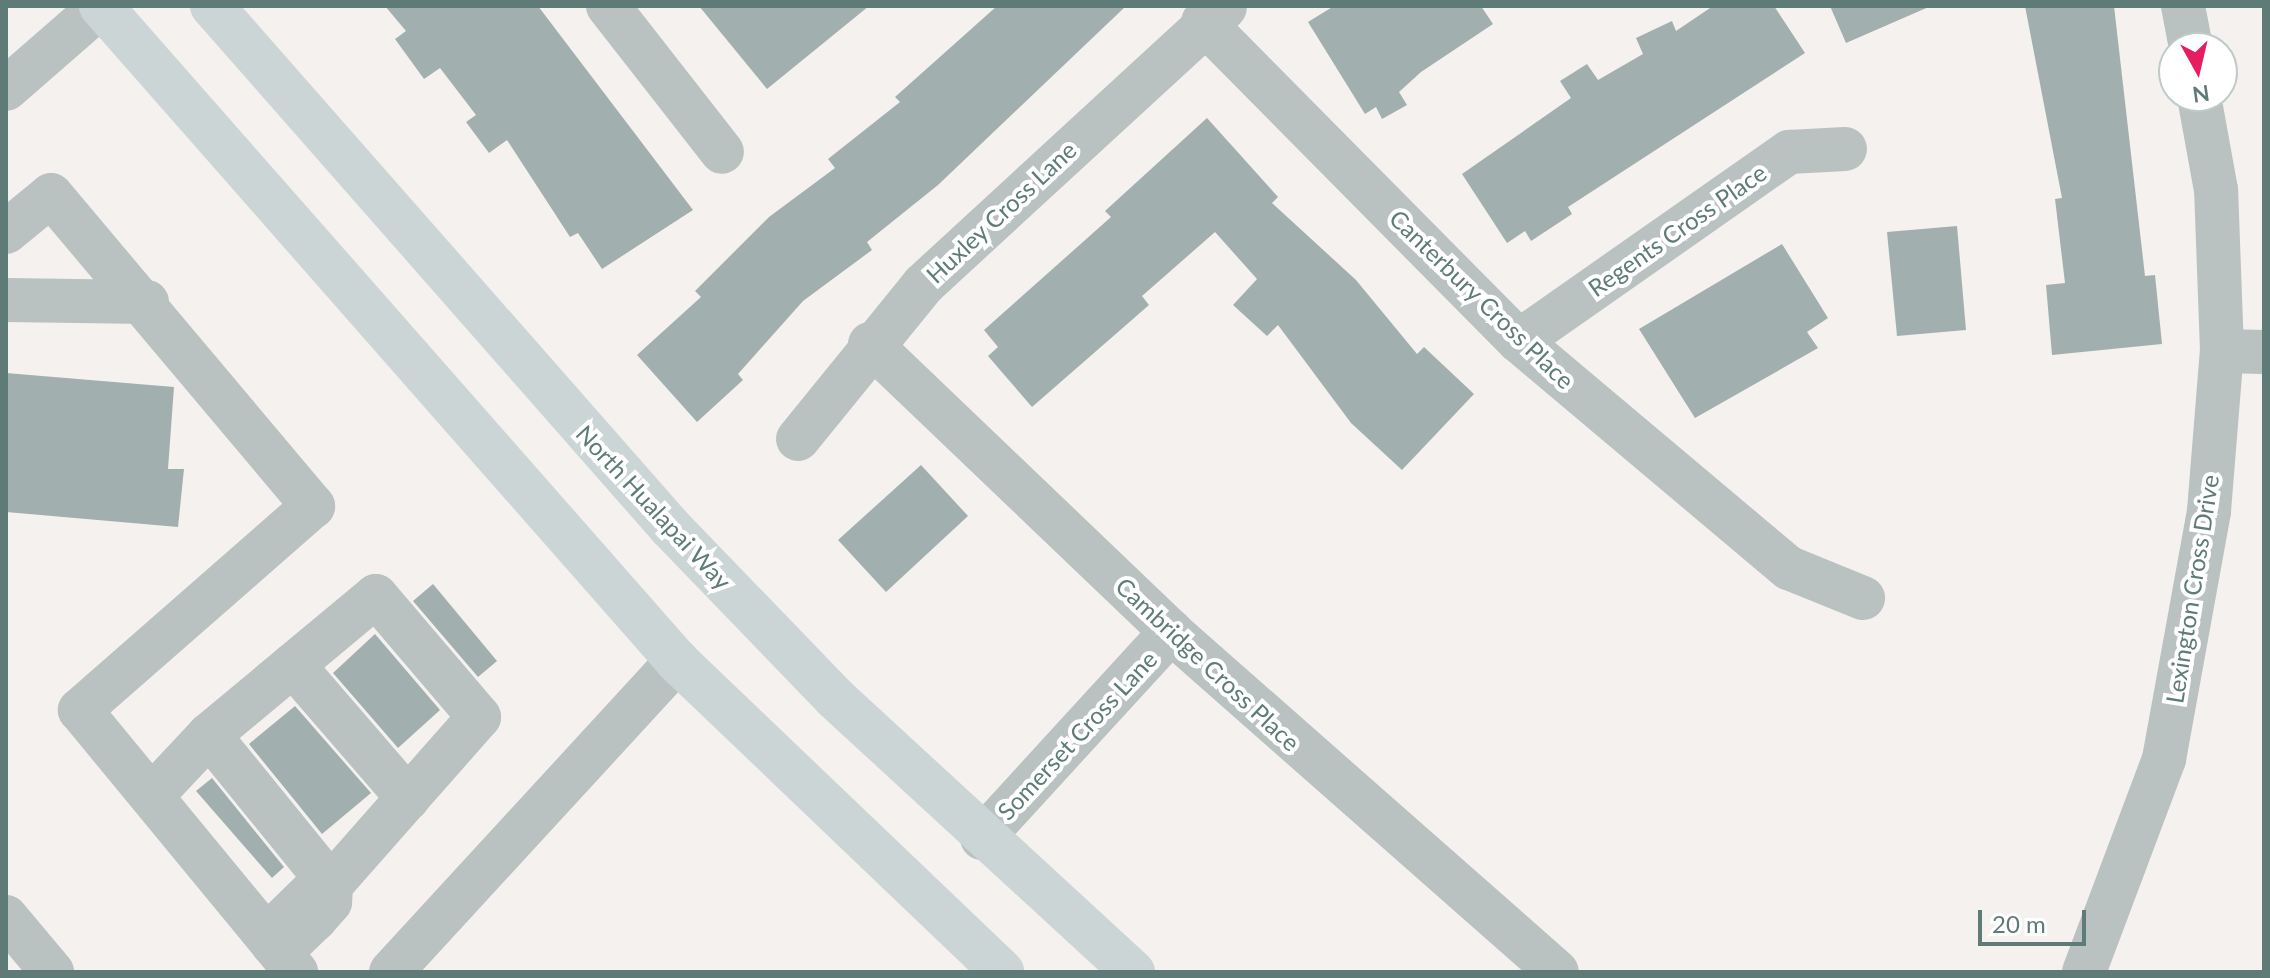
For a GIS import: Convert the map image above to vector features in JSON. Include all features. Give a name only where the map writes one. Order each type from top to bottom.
[{"type":"main road","points":[[101,6],[677,661],[1002,972]]},
{"type":"main road","name":"North Hualapai Way","points":[[212,6],[670,527],[982,838],[1133,972]]},
{"type":"street","points":[[6,89],[101,6]]},
{"type":"street","points":[[2183,6],[2188,32]]},
{"type":"street","points":[[615,8],[722,152]]},
{"type":"street","name":"Canterbury Cross Place","points":[[1214,14],[1519,341],[1789,568],[1863,598]]},
{"type":"street","name":"Huxley Cross Lane","points":[[798,439],[870,344],[1214,14]]},
{"type":"street","name":"Lexington Cross Drive","points":[[2084,972],[2164,759],[2209,511],[2243,351],[2202,112]]},
{"type":"street","name":"Regents Cross Place","points":[[1519,341],[1789,152],[1845,149]]},
{"type":"street","points":[[6,232],[51,195],[147,302],[313,506],[80,710],[284,957],[292,941],[330,902],[331,885],[479,717],[376,596],[209,735],[163,784],[145,788]]},
{"type":"street","points":[[6,300],[147,302]]},
{"type":"street","name":"Cambridge Cross Place","points":[[870,344],[1171,632],[1557,972]]},
{"type":"street","name":"Somerset Cross Lane","points":[[982,838],[1171,632]]},
{"type":"street","points":[[391,972],[677,661]]},
{"type":"street","points":[[293,665],[408,798]]},
{"type":"street","points":[[209,735],[331,885]]},
{"type":"street","points":[[6,917],[52,972]]},
{"type":"building","points":[[385,6],[538,6],[693,210],[602,269],[578,233],[570,237],[507,140],[489,153],[466,122],[476,115],[440,68],[424,79],[395,39],[406,31]]},
{"type":"building","points":[[699,6],[869,6],[767,89]]},
{"type":"building","points":[[997,6],[1126,6],[938,185],[867,242],[872,250],[803,301],[738,374],[743,380],[697,422],[637,355],[701,297],[695,291],[769,217],[835,168],[828,159],[900,102],[895,97]]},
{"type":"building","points":[[1334,6],[1481,6],[1493,24],[1421,72],[1399,92],[1407,105],[1382,119],[1376,107],[1365,114],[1308,22]]},
{"type":"building","points":[[1713,6],[1774,6],[1805,53],[1568,207],[1572,214],[1531,241],[1525,231],[1507,243],[1462,174],[1571,98],[1560,81],[1587,64],[1598,80],[1643,54],[1636,38],[1672,21],[1676,31]]},
{"type":"building","points":[[1830,6],[1931,6],[1846,43]]},
{"type":"building","points":[[2025,6],[2114,6],[2145,276],[2155,275],[2162,344],[2052,355],[2046,285],[2065,283],[2055,199],[2062,198]]},
{"type":"building","points":[[1207,118],[1278,197],[1272,203],[1356,280],[1417,354],[1424,347],[1474,394],[1402,470],[1351,423],[1278,325],[1267,336],[1233,305],[1257,279],[1215,232],[1142,296],[1149,305],[1032,407],[988,356],[998,347],[984,330],[1111,217],[1105,211]]},
{"type":"building","points":[[1957,226],[1966,330],[1897,336],[1887,232]]},
{"type":"building","points":[[1782,244],[1828,318],[1807,332],[1818,348],[1695,418],[1639,329]]},
{"type":"building","points":[[6,373],[174,387],[168,469],[184,469],[178,527],[6,512]]},
{"type":"building","points":[[921,465],[968,516],[886,592],[838,540]]},
{"type":"building","points":[[433,584],[497,661],[478,677],[413,601]]},
{"type":"building","points":[[375,634],[440,710],[398,748],[333,673]]},
{"type":"building","points":[[295,706],[371,793],[322,834],[249,744]]},
{"type":"building","points":[[212,778],[284,867],[272,878],[196,791]]}]
